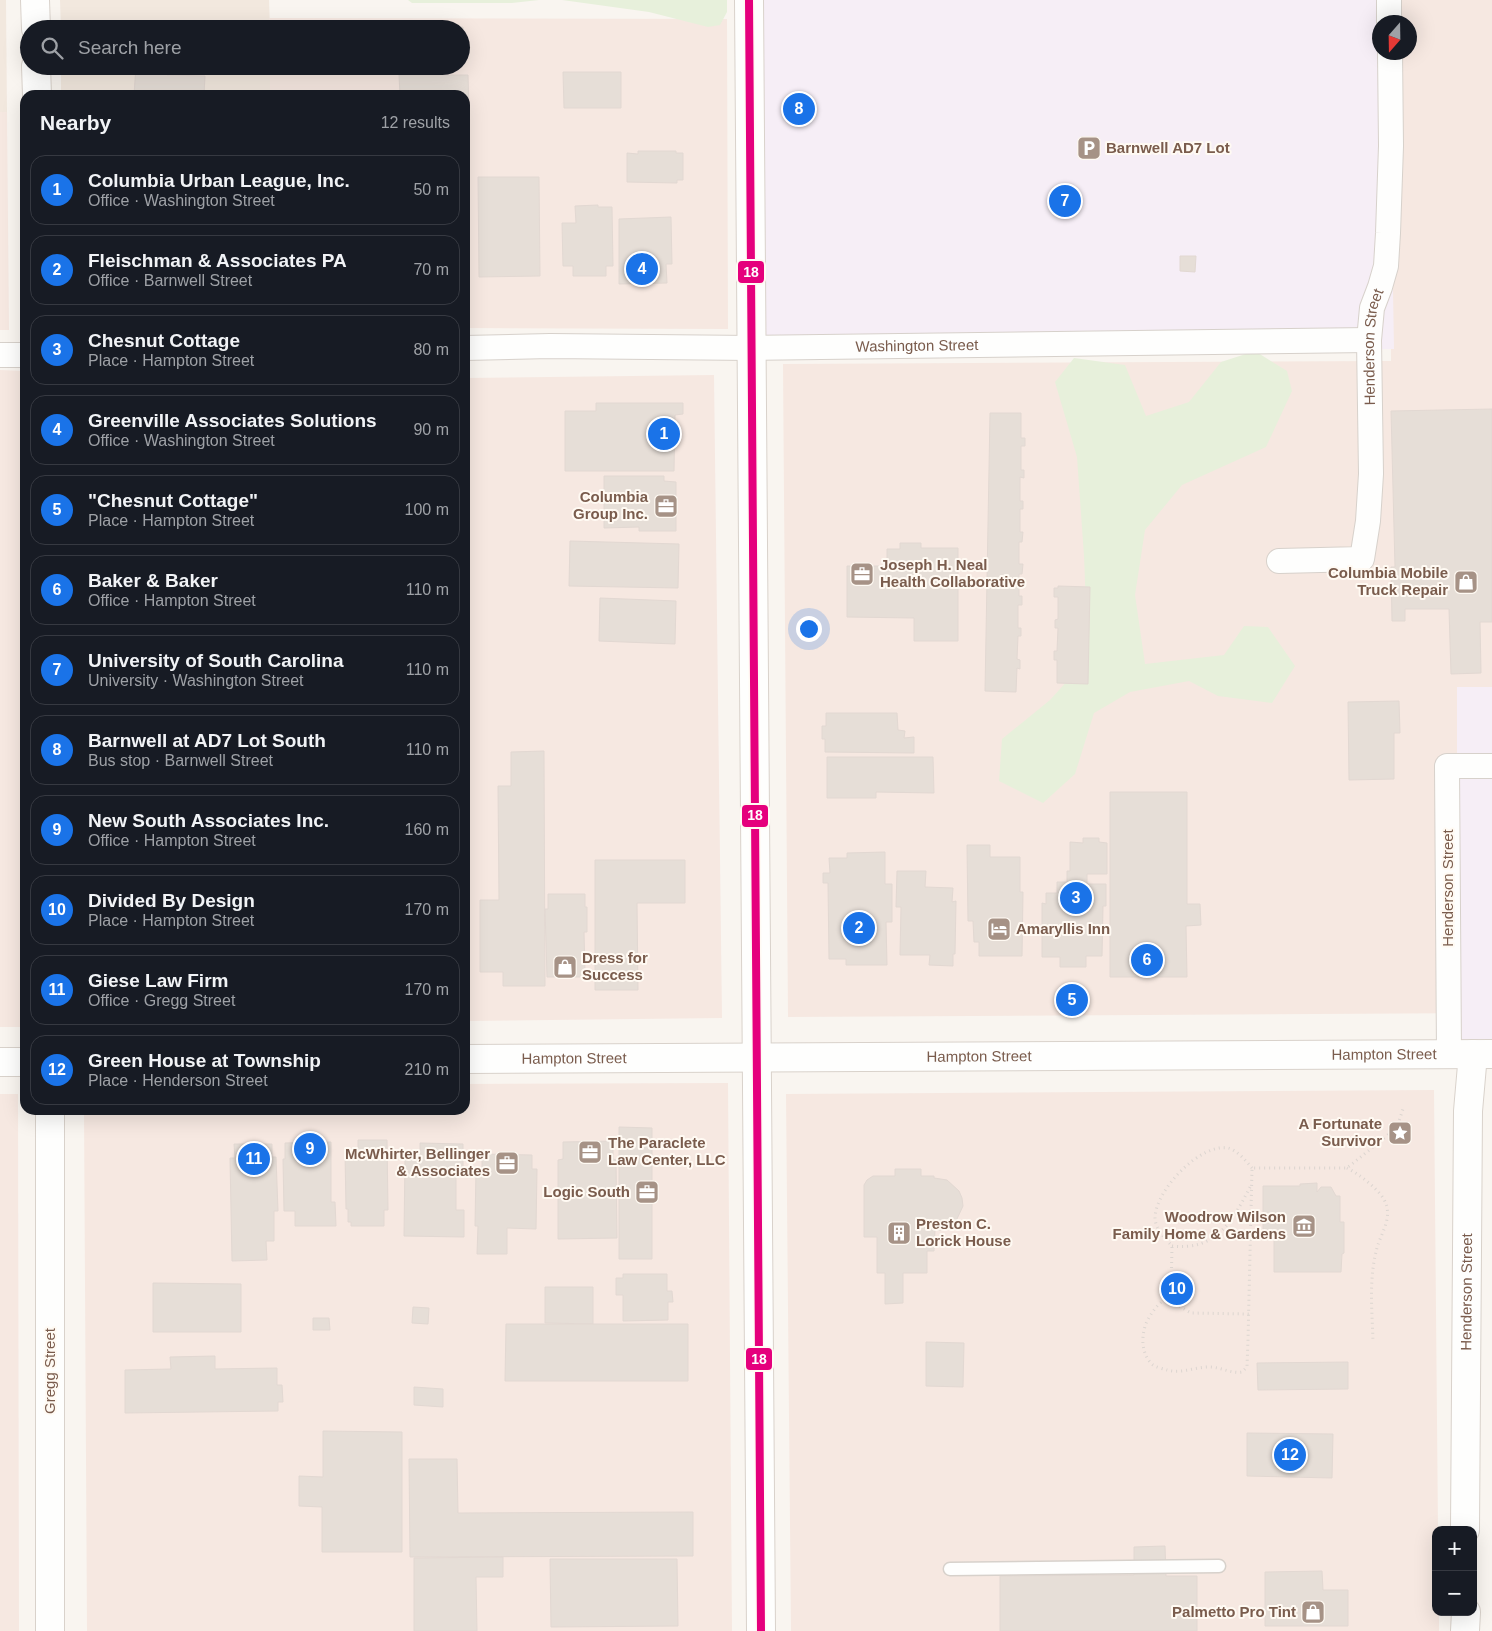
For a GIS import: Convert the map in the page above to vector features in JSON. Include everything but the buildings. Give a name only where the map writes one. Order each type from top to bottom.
[{"type":"street","points":[[35,0],[36,20]]},
{"type":"street","points":[[749,0],[761,1631]]},
{"type":"street","points":[[1389,0],[1390,15]]},
{"type":"street","name":"Henderson Street","points":[[1279,560],[1362,559],[1368,521],[1371,474],[1369,340],[1372,308],[1386,266],[1391,146],[1390,60]]},
{"type":"street","points":[[36,75],[37,90]]},
{"type":"street","name":"Washington Street","points":[[470,348],[550,346],[752,348],[1369,340]]},
{"type":"street","points":[[0,355],[20,355]]},
{"type":"street","name":"Henderson Street","points":[[1465,1526],[1468,1111],[1471,1054],[1448,766],[1492,766]]},
{"type":"street","name":"Hampton Street","points":[[470,1059],[1471,1054]]},
{"type":"street","points":[[0,1062],[20,1062]]},
{"type":"street","name":"Gregg Street","points":[[50,1115],[50,1631]]},
{"type":"street","points":[[1466,1616],[1466,1631]]},
{"type":"lane","points":[[950,1568],[1219,1566]]},
{"type":"path","points":[[1347,1168],[1383,1140],[1396,1127],[1403,1109]]},
{"type":"path","points":[[1171,1294],[1149,1316],[1142,1334],[1145,1354],[1153,1365],[1169,1371],[1180,1372],[1207,1367],[1235,1373],[1242,1372],[1247,1367],[1252,1168],[1242,1157],[1229,1148],[1216,1149],[1202,1154],[1186,1165],[1175,1177],[1158,1202],[1155,1217],[1159,1232],[1172,1246],[1201,1245],[1217,1236],[1238,1212],[1251,1184]]},
{"type":"path","points":[[1252,1168],[1347,1168],[1360,1175],[1372,1185],[1386,1203],[1387,1222],[1381,1235],[1372,1269],[1372,1340]]},
{"type":"path","points":[[1172,1246],[1171,1294],[1179,1306],[1191,1313],[1249,1314]]},
{"type":"shaded area","points":[[0,0],[6,0],[7,112],[0,112]]},
{"type":"shaded area","points":[[60,0],[269,0],[270,20],[61,20]]},
{"type":"shaded area","name":"Barnwell AD7 Lot","points":[[736,0],[1388,0],[1383,15],[1372,15],[1372,60],[1389,60],[1394,349],[742,357]]},
{"type":"shaded area","points":[[1389,0],[1492,0],[1492,1013],[788,1017],[783,364],[1391,361],[1389,60],[1417,60],[1417,15],[1389,15]]},
{"type":"shaded area","points":[[269,18],[727,19],[728,329],[470,328],[470,90],[270,90],[270,75],[470,75],[470,20],[269,20]]},
{"type":"shaded area","points":[[61,75],[270,75],[270,90],[61,90]]},
{"type":"shaded area","points":[[0,112],[7,112],[9,330],[0,330]]},
{"type":"shaded area","points":[[0,370],[20,371],[20,1027],[0,1027]]},
{"type":"shaded area","points":[[714,375],[722,1018],[470,1021],[470,378]]},
{"type":"shaded area","points":[[1457,687],[1492,687],[1492,1049],[1457,1049]]},
{"type":"shaded area","points":[[728,1083],[732,1631],[87,1631],[84,1115],[470,1115],[470,1084]]},
{"type":"shaded area","points":[[1434,1090],[1438,1526],[1432,1526],[1432,1616],[1439,1616],[1439,1631],[791,1631],[786,1094]]},
{"type":"shaded area","points":[[0,1094],[18,1094],[19,1631],[0,1631]]},
{"type":"green space","points":[[408,0],[539,0],[512,3],[412,3]]},
{"type":"green space","points":[[562,0],[727,0],[727,12],[720,25],[708,27],[649,12]]},
{"type":"green space","points":[[1255,351],[1287,371],[1292,391],[1266,447],[1182,485],[1145,530],[1135,595],[1145,664],[1224,655],[1244,626],[1268,627],[1295,666],[1272,703],[1218,696],[1189,681],[1130,692],[1094,713],[1075,774],[1043,803],[999,781],[1002,739],[1050,700],[1088,658],[1084,556],[1077,457],[1055,382],[1074,358],[1125,365],[1146,416],[1189,402],[1221,362]]},
{"type":"transit line","name":"18","points":[[749,0],[761,1631]]},
{"type":"place","name":"Barnwell at AD7 Lot South","points":[[799,109]]},
{"type":"place","name":"Barnwell AD7 Lot","points":[[1089,148]]},
{"type":"place","name":"University of South Carolina","points":[[1065,201]]},
{"type":"place","name":"Greenville Associates Solutions","points":[[642,269]]},
{"type":"place","name":"Columbia Urban League, Inc.","points":[[664,434]]},
{"type":"place","name":"Columbia Group Inc.","points":[[666,506]]},
{"type":"place","name":"Joseph H. Neal Health Collaborative","points":[[862,574]]},
{"type":"place","name":"Columbia Mobile Truck Repair","points":[[1466,582]]},
{"type":"place","name":"Chesnut Cottage","points":[[1076,898]]},
{"type":"place","name":"Fleischman & Associates PA","points":[[859,928]]},
{"type":"place","name":"Amaryllis Inn","points":[[999,929]]},
{"type":"place","name":"Baker & Baker","points":[[1147,960]]},
{"type":"place","name":"Dress for Success","points":[[565,967]]},
{"type":"place","name":"\"Chesnut Cottage\"","points":[[1072,1000]]},
{"type":"place","name":"A Fortunate Survivor","points":[[1400,1133]]},
{"type":"place","name":"New South Associates Inc.","points":[[310,1149]]},
{"type":"place","name":"The Paraclete Law Center, LLC","points":[[590,1152]]},
{"type":"place","name":"Giese Law Firm","points":[[254,1159]]},
{"type":"place","name":"McWhirter, Bellinger & Associates","points":[[507,1163]]},
{"type":"place","name":"Logic South","points":[[647,1192]]},
{"type":"place","name":"Woodrow Wilson Family Home & Gardens","points":[[1304,1226]]},
{"type":"place","name":"Preston C. Lorick House","points":[[899,1233]]},
{"type":"place","name":"Divided By Design","points":[[1177,1289]]},
{"type":"place","name":"Green House at Township","points":[[1290,1455]]},
{"type":"place","name":"Palmetto Pro Tint","points":[[1313,1612]]}]
